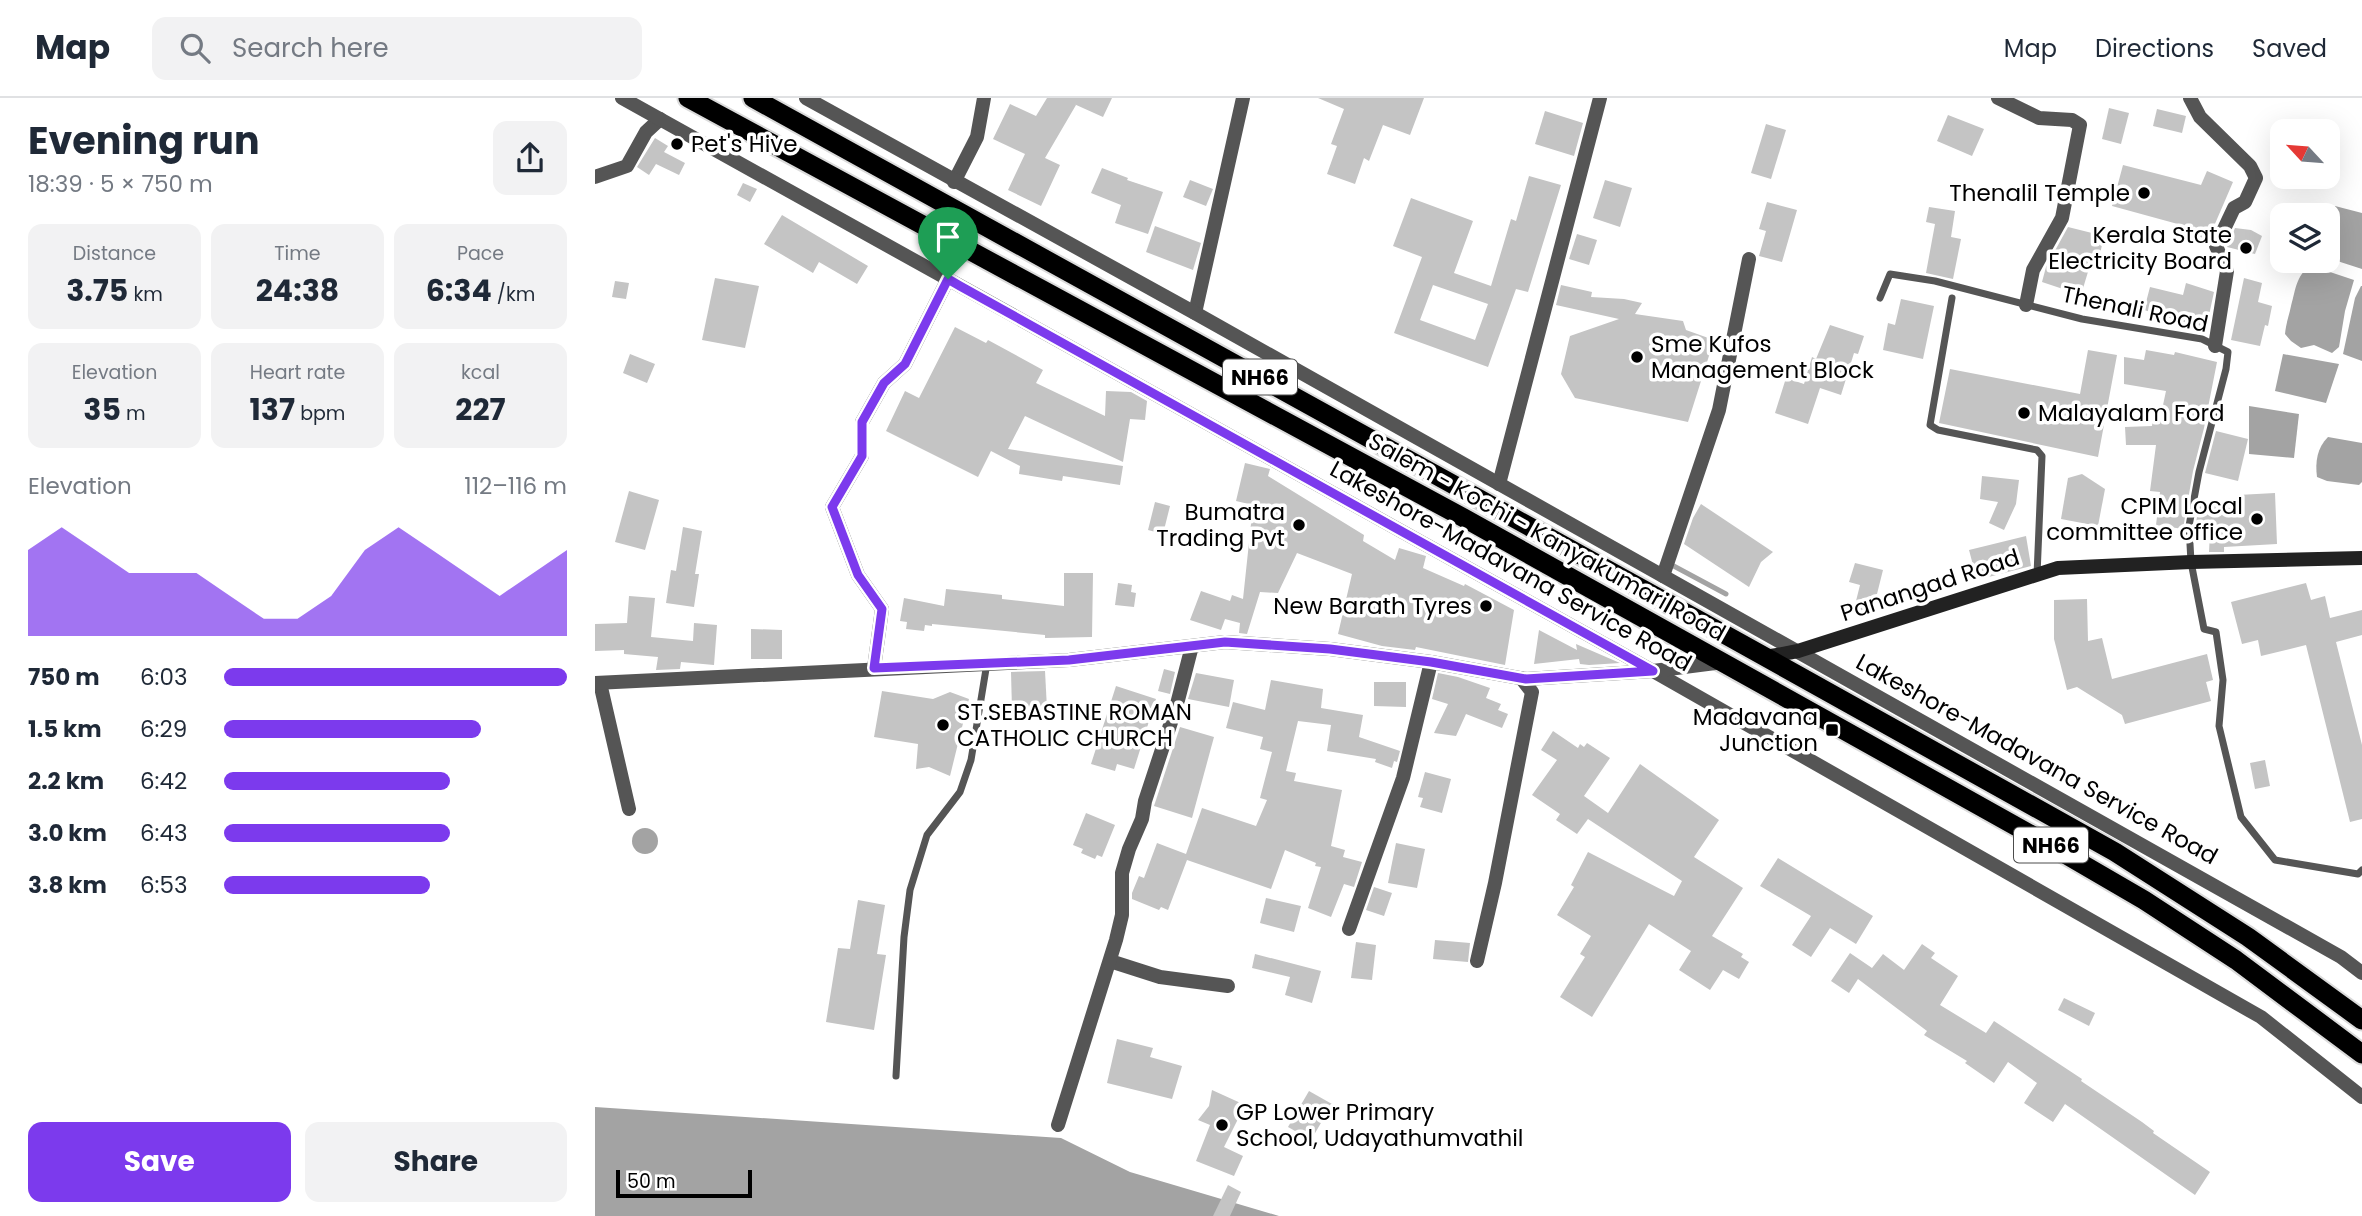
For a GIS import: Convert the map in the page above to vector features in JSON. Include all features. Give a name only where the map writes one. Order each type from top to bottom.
[{"type":"highway","name":"Salem - Kochi - Kanyakumari Road","points":[[688,98],[1464,518],[2046,843],[2144,900],[2236,960],[2362,1054]]},
{"type":"highway","name":"Salem - Kochi - Kanyakumari Road","points":[[753,98],[2115,852],[2248,937],[2362,1020]]},
{"type":"highway","points":[[1723,662],[1766,657]]},
{"type":"main road","name":"Panangad Road","points":[[1766,657],[1798,651],[2058,568],[2362,558]]},
{"type":"street","name":"Lakeshore-Madavana Service Road","points":[[622,98],[1653,671],[2261,1017],[2362,1097]]},
{"type":"street","name":"Lakeshore-Madavana Service Road","points":[[806,98],[1798,651],[2341,957],[2362,973]]},
{"type":"street","points":[[954,181],[977,137],[984,98]]},
{"type":"street","points":[[1195,313],[1243,98]]},
{"type":"street","points":[[1499,484],[1600,98]]},
{"type":"street","points":[[1998,98],[2039,118],[2072,120],[2080,125],[2062,218],[2033,270],[2027,305]]},
{"type":"street","points":[[2190,98],[2200,117],[2250,166],[2256,177],[2245,202],[2234,208],[2216,246],[2227,271],[2215,346]]},
{"type":"street","points":[[595,177],[627,166],[646,132],[660,119]]},
{"type":"street","points":[[1663,576],[1719,410],[1749,259]]},
{"type":"street","points":[[874,668],[882,609],[858,575],[832,507],[862,456],[862,422],[884,383],[905,364],[948,279]]},
{"type":"street","points":[[629,809],[597,683],[1069,660],[1225,642],[1330,649],[1431,662],[1521,678],[1653,671],[1723,662]]},
{"type":"street","points":[[1058,1125],[1122,915],[1122,873],[1142,819],[1145,801],[1177,704],[1192,646]]},
{"type":"street","points":[[1349,929],[1403,778],[1431,662]]},
{"type":"street","points":[[1477,961],[1532,692],[1521,678]]},
{"type":"street","points":[[1110,961],[1160,977],[1228,986]]},
{"type":"lane","name":"Thenali Road","points":[[1880,298],[1890,274],[1935,281],[2082,319],[2203,338],[2228,352],[2189,526],[2191,562]]},
{"type":"lane","points":[[1952,298],[1930,425],[1938,430],[2037,450],[2042,456],[2037,575]]},
{"type":"lane","points":[[2191,562],[2204,629],[2215,632],[2223,680],[2219,726],[2241,817],[2275,860],[2358,874],[2362,870]]},
{"type":"lane","points":[[896,1076],[904,937],[910,890],[927,835],[960,792],[971,760],[987,663]]},
{"type":"shaded area","points":[[2340,207],[2362,213],[2362,269],[2340,262]]},
{"type":"shaded area","points":[[2303,273],[2333,273],[2354,280],[2339,347],[2332,353],[2314,345],[2301,348],[2285,334]]},
{"type":"shaded area","points":[[2361,286],[2362,361],[2343,354],[2355,298]]},
{"type":"shaded area","points":[[2283,354],[2339,364],[2326,403],[2275,391]]},
{"type":"shaded area","points":[[2249,406],[2299,414],[2294,458],[2249,454]]},
{"type":"shaded area","points":[[2328,437],[2362,443],[2362,482],[2359,485],[2317,477],[2318,456]]},
{"type":"shaded area","points":[[645,828],[654,832],[658,841],[654,850],[645,854],[636,850],[632,841],[636,832]]},
{"type":"shaded area","points":[[595,1107],[1061,1138],[1130,1172],[1279,1216],[595,1216]]},
{"type":"building","points":[[1047,98],[1112,98],[1103,117],[1074,104],[1076,105],[1045,158],[1060,165],[1041,206],[1008,190],[1025,154],[993,139],[1010,104],[1036,116]]},
{"type":"building","points":[[1318,98],[1424,98],[1410,135],[1383,125],[1369,161],[1364,158],[1355,184],[1327,174],[1337,146],[1331,144],[1344,109]]},
{"type":"building","points":[[2109,108],[2129,113],[2121,144],[2102,139]]},
{"type":"building","points":[[2157,109],[2186,116],[2182,133],[2153,126]]},
{"type":"building","points":[[1545,111],[1583,123],[1574,156],[1535,144]]},
{"type":"building","points":[[1948,115],[1984,129],[1972,156],[1937,141]]},
{"type":"building","points":[[1766,124],[1786,130],[1771,179],[1751,173]]},
{"type":"building","points":[[655,138],[668,146],[664,152],[685,163],[679,175],[656,164],[649,175],[637,167]]},
{"type":"building","points":[[2123,165],[2201,185],[2207,171],[2233,182],[2208,240],[2184,231],[2185,226],[2112,206]]},
{"type":"building","points":[[1102,168],[1163,192],[1148,234],[1115,223],[1121,205],[1091,193]]},
{"type":"building","points":[[1529,176],[1561,185],[1528,292],[1516,289],[1488,367],[1394,333],[1422,257],[1393,246],[1411,198],[1473,221],[1454,273],[1491,286],[1511,219],[1516,221]],"holes":[[[1433,285],[1488,304],[1475,340],[1420,320]]]},
{"type":"building","points":[[1190,180],[1213,189],[1206,206],[1183,197]]},
{"type":"building","points":[[1605,180],[1632,188],[1620,227],[1593,218]]},
{"type":"building","points":[[743,183],[757,189],[750,202],[737,195]]},
{"type":"building","points":[[1767,202],[1797,210],[1782,262],[1759,256],[1766,231],[1759,229]]},
{"type":"building","points":[[1929,207],[1955,211],[1951,237],[1961,239],[1953,279],[1926,273],[1935,224],[1926,222]]},
{"type":"building","points":[[782,215],[868,266],[857,284],[819,262],[813,273],[764,244]]},
{"type":"building","points":[[1155,226],[1201,243],[1193,270],[1146,252]]},
{"type":"building","points":[[2068,227],[2104,236],[2100,254],[2094,252],[2081,295],[2042,282],[2046,267]]},
{"type":"building","name":"Kerala State Electricity Board","points":[[2235,228],[2251,230],[2262,236],[2255,254],[2227,247]]},
{"type":"building","points":[[1577,234],[1597,240],[1589,265],[1569,259]]},
{"type":"building","points":[[715,278],[759,286],[745,348],[702,340]]},
{"type":"building","points":[[2244,278],[2262,283],[2258,302],[2272,306],[2260,346],[2231,340]]},
{"type":"building","points":[[615,281],[629,283],[626,299],[612,297]]},
{"type":"building","points":[[2186,283],[2214,292],[2206,329],[2144,310],[2150,287],[2183,295]]},
{"type":"building","name":"Sme Kufos Management Block","points":[[1561,285],[1592,292],[1591,297],[1642,303],[1635,314],[1683,321],[1686,330],[1714,340],[1688,422],[1575,398],[1561,374],[1570,336],[1619,319],[1556,305]]},
{"type":"building","points":[[1901,299],[1934,306],[1923,359],[1883,350],[1888,323],[1895,325]]},
{"type":"building","points":[[1830,325],[1864,336],[1858,354],[1854,353],[1841,395],[1820,388],[1808,424],[1775,413],[1786,378],[1804,384],[1812,357],[1816,359]]},
{"type":"building","points":[[955,327],[986,343],[988,340],[1043,370],[1036,383],[1105,416],[1106,391],[1131,392],[1147,401],[1145,420],[1130,419],[1123,462],[1025,416],[1008,449],[1123,466],[1120,485],[1063,476],[1062,481],[1019,474],[1020,466],[991,451],[978,477],[886,431],[905,391],[919,398]]},
{"type":"building","name":"Malayalam Ford","points":[[2088,350],[2117,355],[2098,457],[1939,423],[1950,369],[2080,394]]},
{"type":"building","points":[[2146,350],[2174,355],[2175,352],[2217,362],[2183,529],[2156,525],[2160,492],[2150,491],[2156,445],[2126,445],[2125,427],[2152,426],[2153,418],[2160,419],[2166,391],[2124,384],[2124,357],[2144,360]]},
{"type":"building","points":[[630,354],[655,364],[647,383],[623,373]]},
{"type":"building","points":[[2216,431],[2248,439],[2238,481],[2205,473]]},
{"type":"building","points":[[1245,463],[1270,469],[1268,476],[1364,535],[1363,541],[1395,560],[1399,548],[1426,556],[1423,568],[1464,586],[1465,584],[1514,610],[1505,665],[1416,647],[1415,650],[1382,646],[1338,634],[1352,574],[1297,553],[1278,593],[1260,592],[1247,634],[1239,633],[1240,623],[1225,619],[1221,630],[1190,620],[1201,591],[1230,601],[1232,595],[1243,599],[1253,505],[1236,501]]},
{"type":"building","points":[[2082,474],[2105,489],[2098,526],[2061,519],[2068,478]]},
{"type":"building","points":[[1982,476],[2019,480],[2016,504],[2004,530],[1989,523],[1998,502],[1980,499]]},
{"type":"building","points":[[629,491],[659,500],[645,550],[615,542]]},
{"type":"building","points":[[2275,493],[2277,544],[2224,547],[2224,552],[2209,552],[2210,532],[2195,530],[2199,504],[2238,509],[2238,495]]},
{"type":"building","points":[[1155,502],[1170,506],[1163,534],[1148,530]]},
{"type":"building","points":[[1701,504],[1773,552],[1761,562],[1749,587],[1684,544]]},
{"type":"building","points":[[683,527],[702,531],[695,574],[699,574],[694,607],[666,603],[671,570],[676,571]]},
{"type":"building","points":[[2026,536],[2031,566],[1977,580],[1969,550]]},
{"type":"building","points":[[1855,563],[1883,570],[1872,614],[1854,609],[1860,585],[1849,582]]},
{"type":"building","points":[[1064,573],[1093,573],[1092,637],[1045,638],[1045,635],[932,624],[925,625],[924,631],[906,629],[907,622],[900,621],[904,598],[944,606],[946,589],[1064,606]]},
{"type":"building","points":[[1118,583],[1132,585],[1131,592],[1136,593],[1134,607],[1115,605]]},
{"type":"building","points":[[2306,583],[2311,600],[2325,596],[2330,618],[2362,610],[2362,635],[2336,642],[2362,745],[2362,819],[2350,822],[2306,645],[2261,656],[2258,640],[2242,644],[2231,602]]},
{"type":"building","points":[[629,596],[655,598],[651,637],[693,641],[694,623],[717,625],[714,665],[681,662],[680,669],[656,670],[658,657],[624,654],[624,650],[595,651],[595,624],[627,623]]},
{"type":"building","points":[[2087,599],[2088,641],[2102,638],[2112,679],[2207,654],[2213,680],[2206,682],[2211,701],[2125,724],[2122,715],[2077,687],[2067,690],[2054,639],[2054,600]]},
{"type":"building","points":[[751,629],[782,630],[782,659],[751,659]]},
{"type":"building","points":[[1539,630],[1577,650],[1576,644],[1620,663],[1589,665],[1580,664],[1579,659],[1534,664]]},
{"type":"building","points":[[1164,669],[1175,672],[1170,694],[1158,691]]},
{"type":"building","points":[[1045,671],[1047,709],[1012,710],[1011,672]]},
{"type":"building","points":[[1196,673],[1234,680],[1229,707],[1188,699]]},
{"type":"building","points":[[1438,673],[1490,688],[1486,698],[1501,704],[1498,710],[1508,714],[1502,728],[1466,714],[1456,736],[1434,733],[1448,704],[1432,699]]},
{"type":"building","points":[[1271,680],[1323,689],[1321,708],[1363,715],[1359,737],[1400,751],[1392,768],[1375,762],[1376,759],[1327,751],[1331,725],[1298,721],[1286,771],[1296,773],[1294,781],[1342,790],[1331,846],[1345,850],[1343,857],[1362,862],[1354,887],[1344,884],[1331,917],[1308,908],[1321,867],[1285,850],[1271,889],[1187,860],[1168,910],[1161,907],[1159,910],[1132,899],[1139,876],[1144,878],[1157,843],[1186,854],[1202,808],[1256,826],[1267,800],[1260,798],[1272,752],[1260,749],[1263,737],[1226,728],[1233,702],[1265,710]]},
{"type":"building","points":[[1374,682],[1406,682],[1406,707],[1374,706]]},
{"type":"building","points":[[1116,686],[1156,699],[1134,769],[1117,764],[1115,771],[1091,764]]},
{"type":"building","points":[[882,691],[933,699],[950,692],[969,699],[950,776],[929,767],[916,769],[918,744],[874,737]]},
{"type":"building","points":[[1180,727],[1214,737],[1192,818],[1154,806]]},
{"type":"building","points":[[1553,731],[1578,748],[1580,744],[1584,747],[1587,743],[1610,758],[1584,796],[1608,813],[1640,764],[1719,820],[1694,857],[1743,888],[1712,936],[1743,954],[1741,957],[1749,962],[1739,979],[1723,970],[1710,990],[1679,970],[1691,951],[1649,924],[1592,1017],[1560,997],[1585,957],[1580,954],[1591,936],[1557,915],[1574,887],[1571,885],[1588,852],[1674,896],[1682,881],[1588,819],[1577,834],[1556,820],[1560,814],[1532,795],[1557,760],[1541,750]]},
{"type":"building","points":[[2265,760],[2270,786],[2255,789],[2250,763]]},
{"type":"building","points":[[1425,772],[1451,779],[1442,813],[1420,807],[1423,798],[1418,797]]},
{"type":"building","points":[[1086,813],[1115,825],[1102,857],[1097,855],[1095,859],[1081,853],[1083,849],[1073,845]]},
{"type":"building","points":[[1396,843],[1425,849],[1417,888],[1388,883]]},
{"type":"building","points":[[1778,858],[1873,916],[1856,944],[1830,928],[1811,957],[1792,945],[1811,916],[1760,886]]},
{"type":"building","points":[[1374,887],[1392,893],[1384,916],[1366,910]]},
{"type":"building","points":[[1266,898],[1301,906],[1294,932],[1260,923]]},
{"type":"building","points":[[858,900],[885,905],[877,954],[886,955],[874,1030],[826,1022],[838,948],[850,949]]},
{"type":"building","points":[[1435,940],[1470,943],[1468,962],[1433,959]]},
{"type":"building","points":[[1356,942],[1376,945],[1372,980],[1351,978]]},
{"type":"building","points":[[1922,944],[1935,953],[1931,958],[1958,976],[1940,1005],[1986,1033],[1994,1021],[2082,1079],[2081,1081],[2210,1172],[2195,1195],[2065,1104],[2053,1122],[2024,1103],[2037,1083],[2008,1062],[1994,1083],[1965,1063],[1967,1061],[1924,1035],[1927,1031],[1858,979],[1849,993],[1831,981],[1850,953],[1872,968],[1883,954],[1904,970]]},
{"type":"building","points":[[1255,954],[1321,971],[1312,1003],[1285,995],[1290,977],[1252,968]]},
{"type":"building","points":[[2064,998],[2095,1013],[2089,1026],[2058,1010]]},
{"type":"building","points":[[1117,1039],[1153,1048],[1150,1057],[1182,1066],[1172,1099],[1107,1083]]},
{"type":"building","name":"GP Lower Primary School, Udayathumvathil","points":[[1212,1090],[1245,1105],[1224,1147],[1243,1156],[1234,1176],[1196,1161],[1210,1125],[1198,1120],[1209,1106]]},
{"type":"building","points":[[1309,1091],[1332,1104],[1311,1140],[1288,1127]]},
{"type":"building","points":[[1228,1185],[1241,1192],[1230,1216],[1213,1216]]},
{"type":"waterway","points":[[1670,564],[1726,594]]},
{"type":"place","name":"Pet's Hive","points":[[677,144]]},
{"type":"place","name":"Thenalil Temple","points":[[2144,193]]},
{"type":"place","name":"Kerala State Electricity Board","points":[[2246,248]]},
{"type":"place","name":"Sme Kufos Management Block","points":[[1637,357]]},
{"type":"place","name":"Malayalam Ford","points":[[2024,413]]},
{"type":"place","name":"CPIM Local committee office","points":[[2257,519]]},
{"type":"place","name":"Bumatra Trading Pvt","points":[[1299,525]]},
{"type":"place","name":"New Barath Tyres","points":[[1486,606]]},
{"type":"place","name":"ST.SEBASTINE ROMAN CATHOLIC CHURCH","points":[[943,725]]},
{"type":"place","name":"Madavana Junction","points":[[1832,730]]},
{"type":"place","name":"GP Lower Primary School, Udayathumvathil","points":[[1222,1125]]},
{"type":"route","points":[[948,279],[1653,671],[1526,679],[1431,662],[1330,649],[1225,642],[1069,660],[874,668],[882,609],[858,575],[832,507],[862,456],[862,422],[884,383],[905,364],[948,279]]}]
